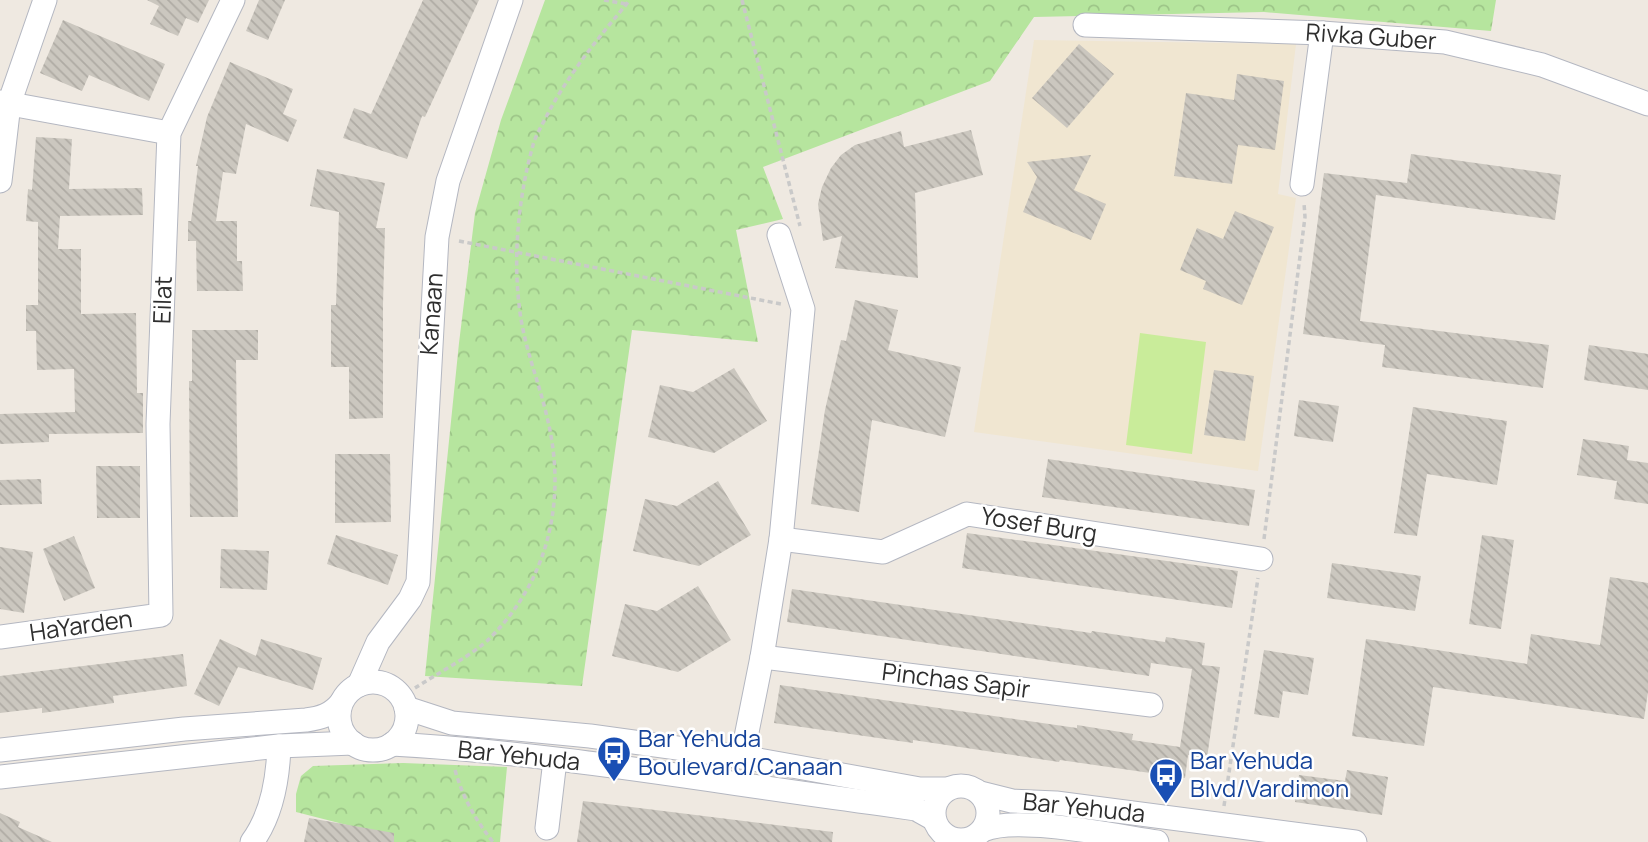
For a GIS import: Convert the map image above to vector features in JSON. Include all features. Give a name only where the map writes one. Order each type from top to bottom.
[{"type":"street","points":[[0,181],[4,103],[45,0]]},
{"type":"street","name":"Eilat","points":[[161,615],[158,424],[169,133],[233,0]]},
{"type":"street","name":"Kanaan","points":[[359,685],[370,657],[410,599],[418,582],[437,237],[448,181],[511,0]]},
{"type":"street","name":"Rivka Guber","points":[[1085,25],[1322,33],[1445,42],[1542,65],[1648,104]]},
{"type":"street","points":[[1302,184],[1322,33]]},
{"type":"street","points":[[4,103],[169,133]]},
{"type":"street","points":[[742,757],[781,539],[803,309],[779,235]]},
{"type":"street","name":"Yosef Burg","points":[[781,539],[883,552],[967,514],[1261,559]]},
{"type":"street","name":"HaYarden","points":[[0,637],[161,615]]},
{"type":"street","points":[[0,778],[279,746],[353,743],[373,750],[392,744],[405,728],[401,698],[384,655],[387,630]]},
{"type":"street","name":"Pinchas Sapir","points":[[762,657],[1151,705]]},
{"type":"street","points":[[0,750],[184,729],[322,718],[333,712],[359,685],[377,682],[401,698]]},
{"type":"street","name":"Bar Yehuda","points":[[401,698],[452,723],[590,736],[742,757],[920,789],[947,789]]},
{"type":"street","points":[[341,703],[341,725],[345,735],[353,743]]},
{"type":"street","name":"Bar Yehuda","points":[[392,744],[555,760],[882,804],[916,809],[934,819]]},
{"type":"street","points":[[252,842],[265,820],[273,794],[279,746]]},
{"type":"street","points":[[547,828],[555,760]]},
{"type":"street","points":[[964,786],[980,793],[988,807],[987,823],[983,830],[968,839],[951,840],[940,831],[934,819],[936,803],[947,789],[964,786]]},
{"type":"street","name":"Bar Yehuda","points":[[980,793],[1012,801],[1056,803],[1355,842]]},
{"type":"street","name":"Bar Yehuda","points":[[983,830],[992,826],[1027,824],[1157,842]]},
{"type":"path","points":[[604,0],[628,2]]},
{"type":"path","points":[[742,0],[800,226],[779,235]]},
{"type":"path","points":[[401,698],[489,640],[513,610],[534,575],[549,539],[555,503],[556,465],[547,416],[527,353],[519,302],[521,200],[533,143],[556,97],[628,2]]},
{"type":"path","points":[[1221,824],[1261,559],[1306,217],[1302,184]]},
{"type":"path","points":[[437,237],[803,309]]},
{"type":"path","points":[[448,748],[462,793],[477,821],[493,842]]},
{"type":"shaded area","points":[[1034,40],[1296,44],[1278,194],[1296,198],[1258,471],[974,432]]},
{"type":"green space","points":[[545,0],[1496,0],[1491,31],[1264,12],[1034,17],[990,81],[763,167],[783,219],[736,230],[758,342],[632,330],[582,686],[425,676],[475,213],[501,120]]},
{"type":"green space","points":[[1140,333],[1206,342],[1192,454],[1126,445]]},
{"type":"green space","points":[[403,763],[507,767],[500,842],[385,842],[386,835],[296,812],[296,794],[301,776],[313,766]]},
{"type":"building","points":[[147,0],[209,0],[198,23],[186,18],[178,36],[150,24],[159,6]]},
{"type":"building","points":[[259,0],[285,0],[268,40],[246,31]]},
{"type":"building","points":[[423,0],[479,0],[425,117],[422,116],[407,159],[343,138],[354,108],[371,114]]},
{"type":"building","points":[[63,20],[165,64],[149,101],[89,75],[82,91],[40,73]]},
{"type":"building","points":[[1079,44],[1114,74],[1067,128],[1032,98]]},
{"type":"building","points":[[230,62],[293,89],[283,114],[297,120],[288,142],[246,124],[236,174],[223,172],[216,221],[237,221],[237,261],[242,261],[243,291],[197,291],[196,241],[188,241],[188,221],[191,221],[196,166],[207,117]]},
{"type":"building","points":[[1237,74],[1284,81],[1275,150],[1238,145],[1232,184],[1174,176],[1186,93],[1234,100]]},
{"type":"building","points":[[971,130],[983,175],[915,193],[918,278],[835,268],[842,236],[823,241],[818,204],[822,187],[841,155],[855,145],[901,131],[904,147]]},
{"type":"building","points":[[36,137],[72,139],[69,189],[142,188],[143,215],[60,216],[58,249],[81,249],[81,314],[136,313],[137,393],[143,393],[143,433],[49,434],[49,442],[0,444],[0,414],[75,412],[74,369],[37,370],[36,331],[26,331],[26,305],[38,305],[38,222],[26,221],[28,189],[32,190]]},
{"type":"building","points":[[1411,154],[1561,175],[1555,220],[1376,195],[1360,321],[1549,345],[1543,388],[1382,367],[1385,345],[1303,334],[1324,173],[1407,183]]},
{"type":"building","points":[[1091,155],[1074,190],[1106,204],[1091,240],[1023,212],[1037,177],[1027,162]]},
{"type":"building","points":[[317,169],[385,183],[376,228],[385,228],[383,418],[349,419],[349,367],[331,367],[331,305],[336,305],[339,212],[310,206]]},
{"type":"building","points":[[1235,211],[1274,227],[1242,305],[1203,289],[1206,281],[1180,270],[1197,228],[1223,239]]},
{"type":"building","points":[[855,300],[898,310],[888,350],[961,367],[945,437],[872,420],[859,512],[811,504],[825,410],[841,340],[846,341]]},
{"type":"building","points":[[192,330],[258,330],[258,360],[236,360],[238,517],[190,517],[189,381],[192,381]]},
{"type":"building","points":[[1589,345],[1648,354],[1648,390],[1584,380]]},
{"type":"building","points":[[734,368],[767,421],[714,453],[648,437],[660,385],[693,392]]},
{"type":"building","points":[[1214,370],[1254,376],[1245,441],[1204,435]]},
{"type":"building","points":[[1299,400],[1339,406],[1333,442],[1294,436]]},
{"type":"building","points":[[1413,407],[1507,421],[1497,485],[1427,474],[1417,536],[1394,533]]},
{"type":"building","points":[[1583,439],[1629,446],[1627,460],[1648,463],[1648,504],[1614,499],[1617,481],[1577,475]]},
{"type":"building","points":[[335,454],[390,454],[391,522],[335,523]]},
{"type":"building","points":[[1048,459],[1255,490],[1249,526],[1042,497]]},
{"type":"building","points":[[96,466],[140,466],[140,518],[97,518]]},
{"type":"building","points":[[41,479],[42,504],[0,505],[0,480]]},
{"type":"building","points":[[718,481],[751,535],[699,566],[633,551],[645,499],[677,506]]},
{"type":"building","points":[[967,533],[1238,571],[1232,608],[962,568]]},
{"type":"building","points":[[336,535],[398,555],[388,585],[327,564]]},
{"type":"building","points":[[1482,535],[1514,540],[1501,629],[1469,624]]},
{"type":"building","points":[[74,536],[95,588],[64,601],[43,549]]},
{"type":"building","points":[[0,547],[33,552],[24,613],[0,609]]},
{"type":"building","points":[[221,549],[269,551],[267,590],[220,588]]},
{"type":"building","points":[[1332,563],[1421,576],[1415,611],[1327,598]]},
{"type":"building","points":[[1610,577],[1648,583],[1648,692],[1644,719],[1433,687],[1424,746],[1352,736],[1366,639],[1527,664],[1531,634],[1600,645]]},
{"type":"building","points":[[698,586],[731,640],[678,672],[612,656],[625,604],[657,611]]},
{"type":"building","points":[[792,589],[1091,633],[1092,631],[1165,642],[1166,637],[1205,643],[1202,665],[1220,667],[1207,758],[1188,755],[1185,778],[774,723],[780,685],[1077,728],[1077,725],[1133,734],[1132,740],[1180,747],[1192,669],[1151,663],[1149,676],[787,622]]},
{"type":"building","points":[[220,639],[256,656],[261,639],[322,658],[313,690],[238,667],[219,706],[194,694]]},
{"type":"building","points":[[1264,650],[1314,658],[1308,695],[1283,691],[1279,718],[1254,714]]},
{"type":"building","points":[[183,654],[187,686],[113,696],[114,703],[42,713],[42,708],[0,713],[0,676]]},
{"type":"building","points":[[1347,770],[1388,777],[1382,815],[1295,802],[1299,775],[1345,781]]},
{"type":"building","points":[[583,801],[833,832],[832,842],[577,842]]},
{"type":"building","points":[[0,813],[20,822],[18,827],[52,842],[0,842]]},
{"type":"building","points":[[309,818],[394,833],[394,842],[304,842]]},
{"type":"place","name":"Bar Yehuda Boulevard/Canaan","points":[[614,783]]},
{"type":"place","name":"Bar Yehuda Blvd/Vardimon","points":[[1166,805]]}]
